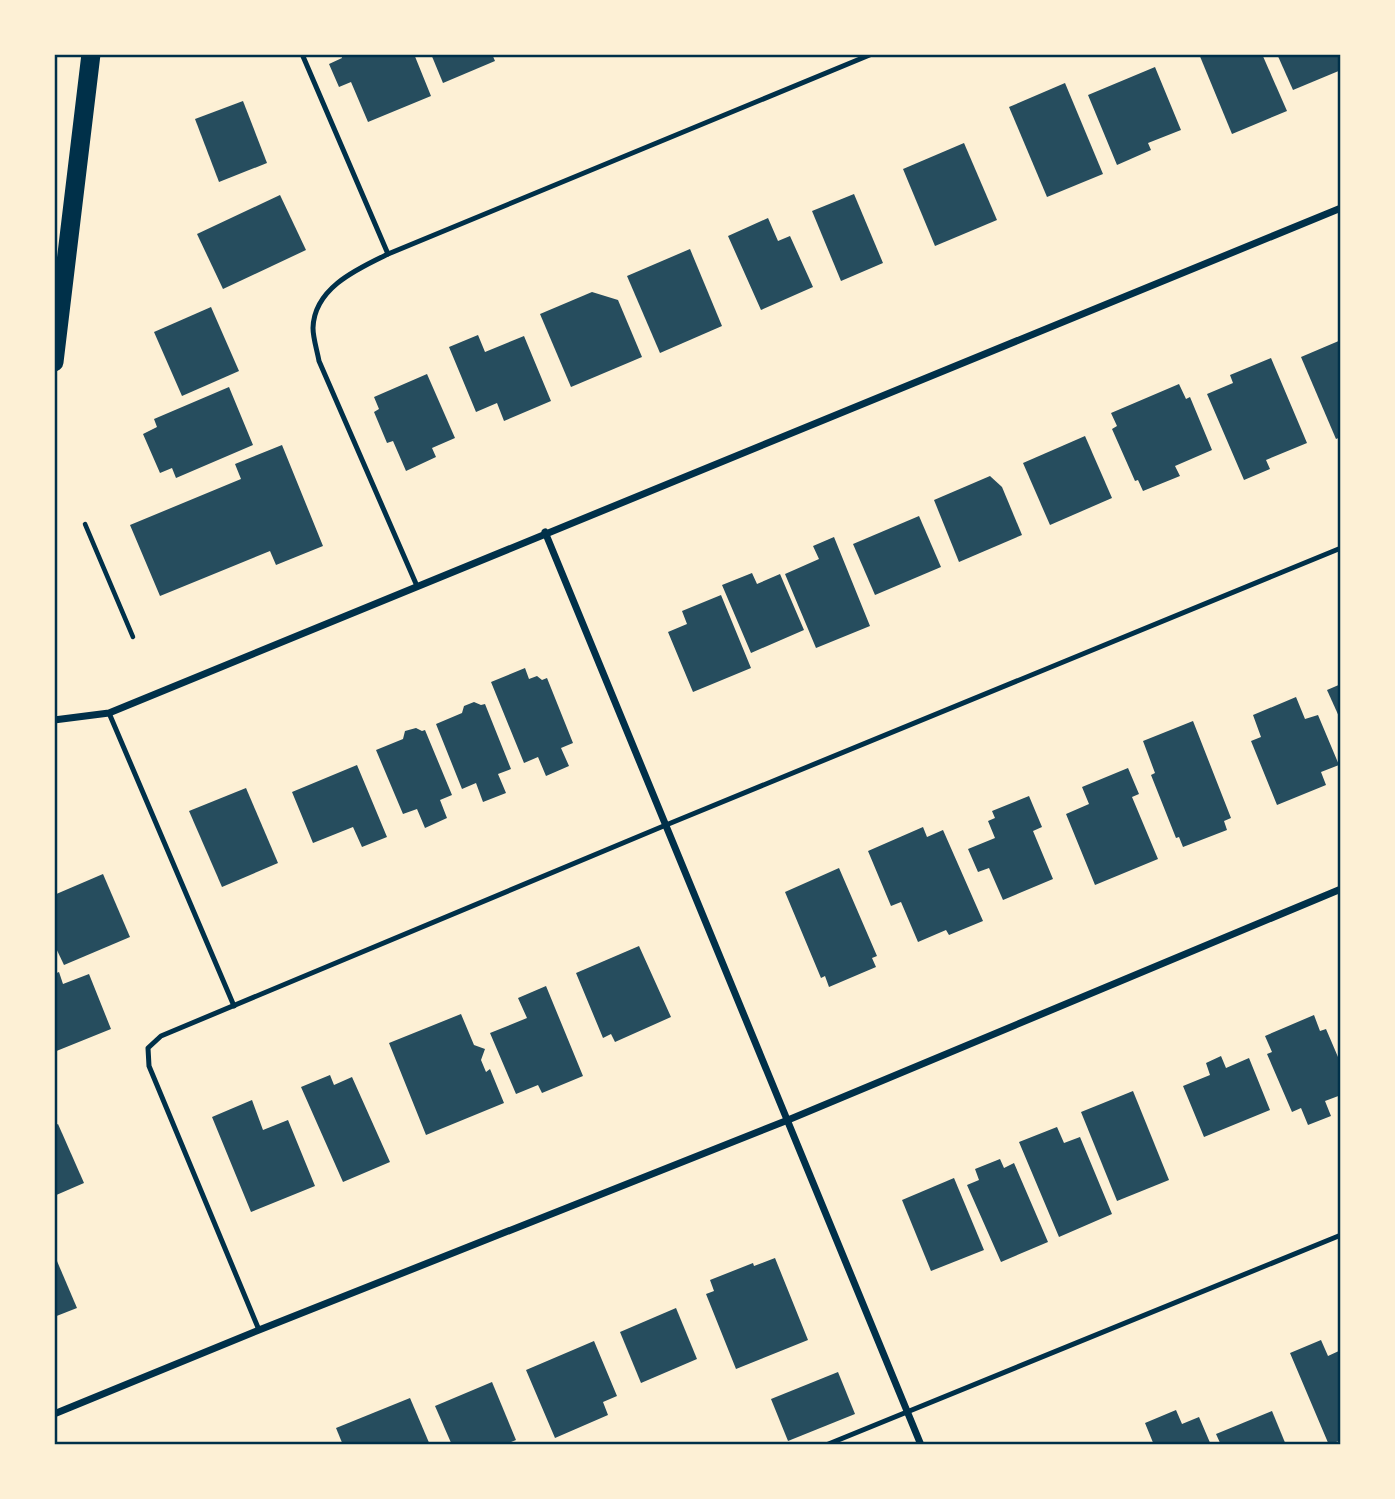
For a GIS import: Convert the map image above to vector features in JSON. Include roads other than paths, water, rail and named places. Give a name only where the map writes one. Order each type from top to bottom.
[{"type":"highway","points":[[54,362],[92,54]]},
{"type":"street","points":[[54,720],[109,713],[545,532],[1341,208]]},
{"type":"street","points":[[545,532],[921,1445]]},
{"type":"street","points":[[54,1414],[258,1330],[788,1120],[1341,889]]},
{"type":"lane","points":[[302,54],[388,254]]},
{"type":"lane","points":[[417,586],[319,361],[313,327],[322,297],[358,268],[388,254],[872,54]]},
{"type":"lane","points":[[258,1330],[149,1066],[148,1048],[161,1036],[1341,548]]},
{"type":"lane","points":[[109,713],[234,1006]]},
{"type":"lane","points":[[826,1445],[1341,1235]]}]
